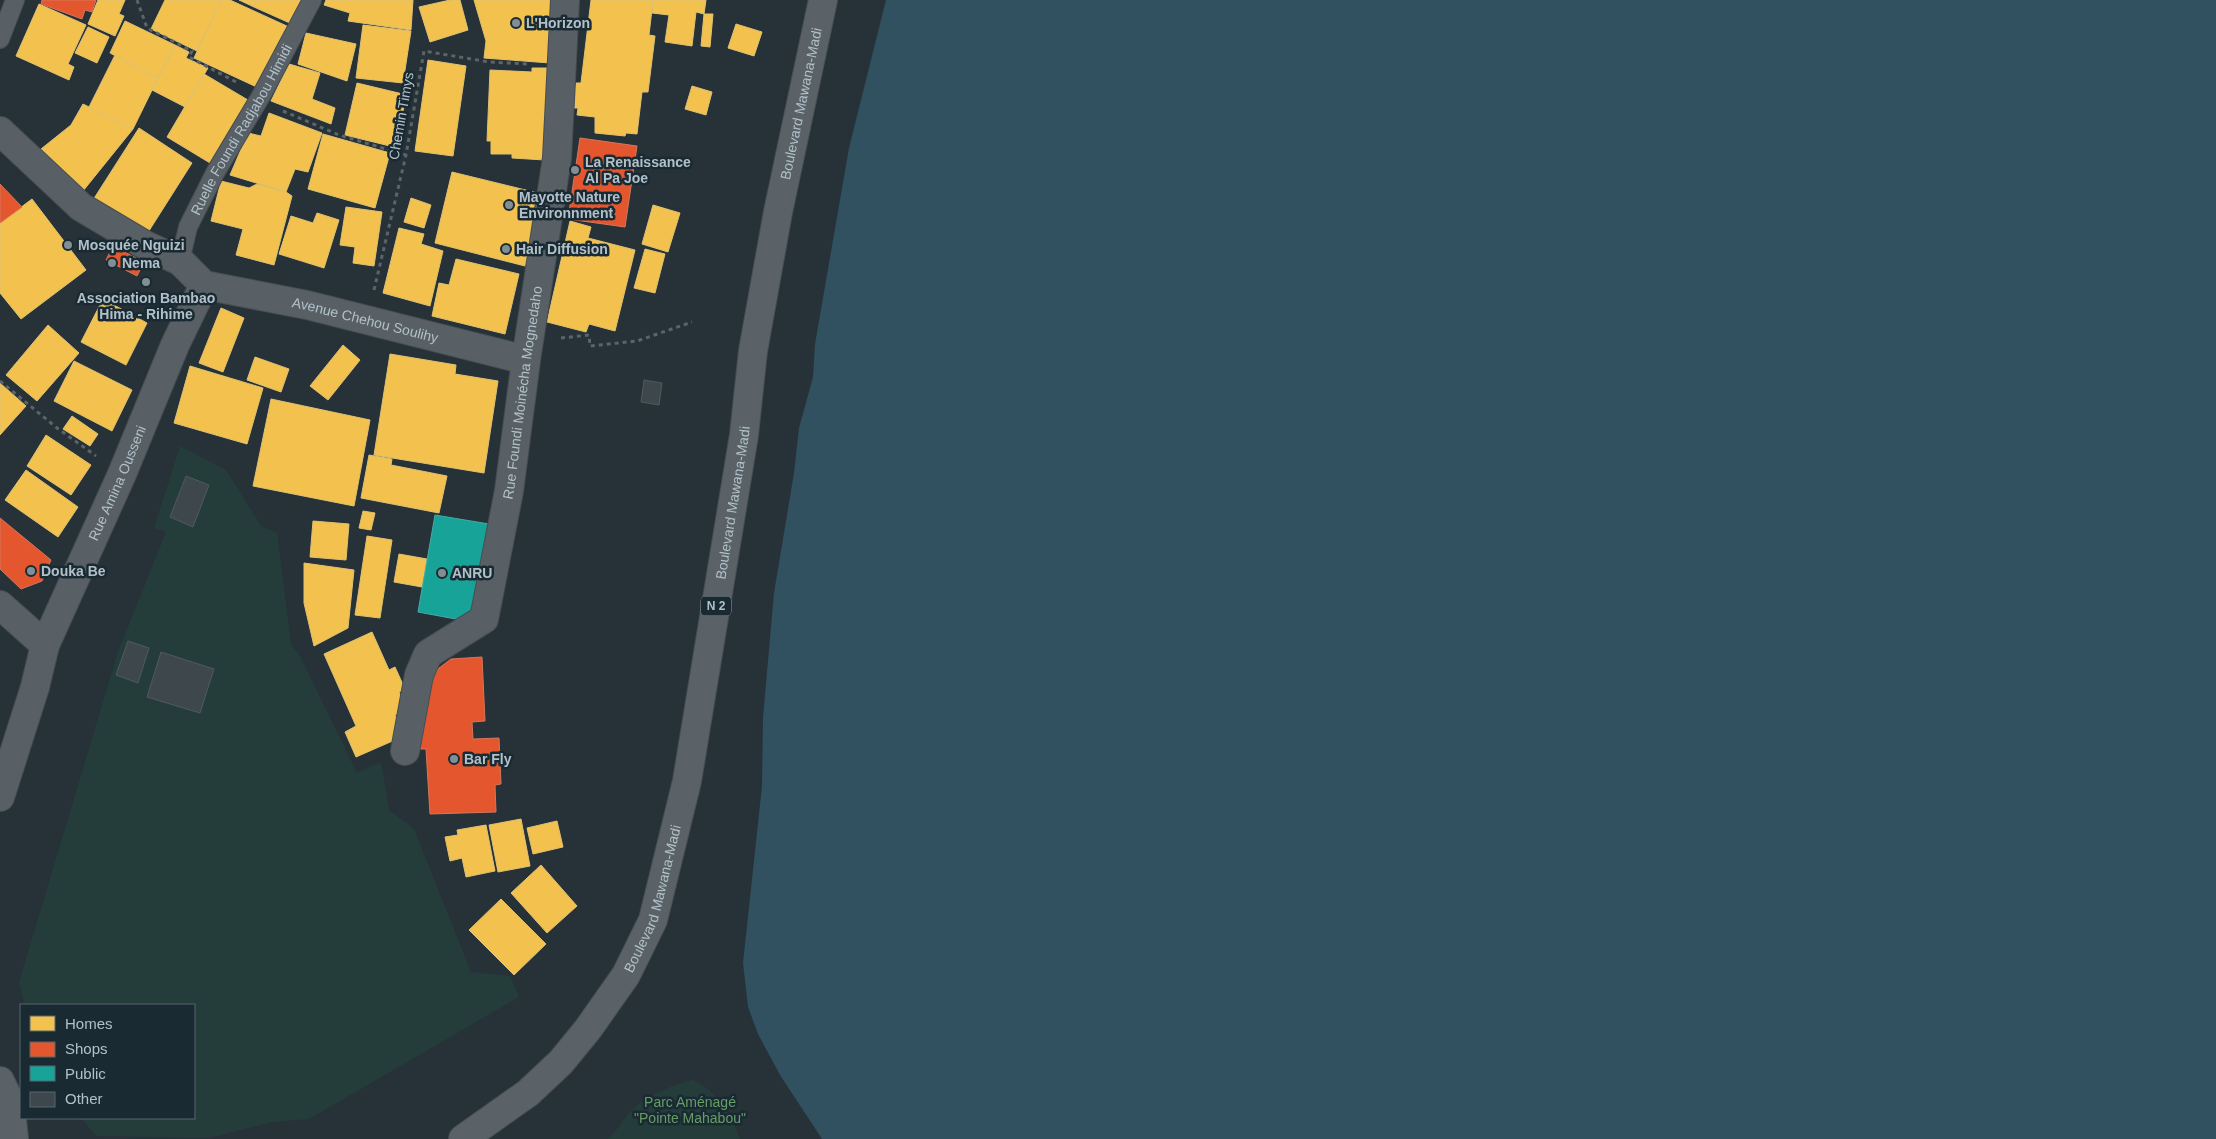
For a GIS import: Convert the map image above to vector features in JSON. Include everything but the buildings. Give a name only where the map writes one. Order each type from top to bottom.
[{"type":"main road","name":"Boulevard Mawana-Madi","points":[[463,1139],[528,1093],[560,1062],[588,1028],[626,975],[653,920],[687,781],[744,435],[753,351],[778,212],[823,0]]},
{"type":"main road","points":[[0,1081],[10,1102],[18,1137]]},
{"type":"street","name":"Rue Foundi Moinécha Mognedaho","points":[[404,750],[419,675],[428,654],[484,620],[510,491],[526,360],[557,158],[565,0]]},
{"type":"street","points":[[0,131],[81,207],[145,245],[180,261],[204,285]]},
{"type":"street","name":"Avenue Chehou Soulihy","points":[[204,285],[307,305],[526,360]]},
{"type":"street","name":"Rue Amina Ousseni","points":[[0,797],[36,687],[45,645],[204,285]]},
{"type":"street","points":[[0,605],[45,645]]},
{"type":"lane","points":[[0,40],[15,0]]},
{"type":"lane","name":"Ruelle Foundi Radjabou Himidi","points":[[180,261],[188,227],[215,173],[261,96],[312,0]]},
{"type":"path","name":"Chemin Timys","points":[[367,320],[406,155],[424,51],[489,62],[562,65]]},
{"type":"path","points":[[563,337],[589,335],[590,346],[638,341],[692,322]]},
{"type":"path","points":[[0,381],[57,428],[122,474]]},
{"type":"green space","points":[[180,446],[226,470],[261,526],[277,533],[291,645],[300,656],[357,773],[381,762],[389,810],[414,829],[471,972],[510,976],[519,997],[309,1119],[272,1122],[209,1138],[96,1136],[82,1119],[195,1119],[195,1004],[25,1004],[19,982],[118,652],[166,532],[154,528]]},
{"type":"green space","name":"Parc Aménagé \"Pointe Mahabou\"","points":[[693,1080],[717,1098],[728,1112],[740,1139],[607,1139],[614,1133],[627,1115],[644,1100],[668,1088]]},
{"type":"water","points":[[886,0],[2216,0],[2216,1139],[822,1139],[780,1075],[758,1034],[748,1007],[743,963],[762,786],[763,717],[774,593],[794,473],[799,428],[813,377],[815,344],[849,148]]},
{"type":"place","name":"L'Horizon","points":[[516,23]]},
{"type":"place","name":"La Renaissance Al Pa Joe","points":[[575,170]]},
{"type":"place","name":"Mayotte Nature Environnment","points":[[509,205]]},
{"type":"place","name":"Mosquée Nguizi","points":[[68,245]]},
{"type":"place","name":"Hair Diffusion","points":[[506,249]]},
{"type":"place","name":"Nema","points":[[112,263]]},
{"type":"place","name":"Association Bambao Hima - Rihime","points":[[146,282]]},
{"type":"place","name":"Douka Be","points":[[31,571]]},
{"type":"place","name":"ANRU","points":[[442,573]]},
{"type":"place","name":"Bar Fly","points":[[454,759]]}]
